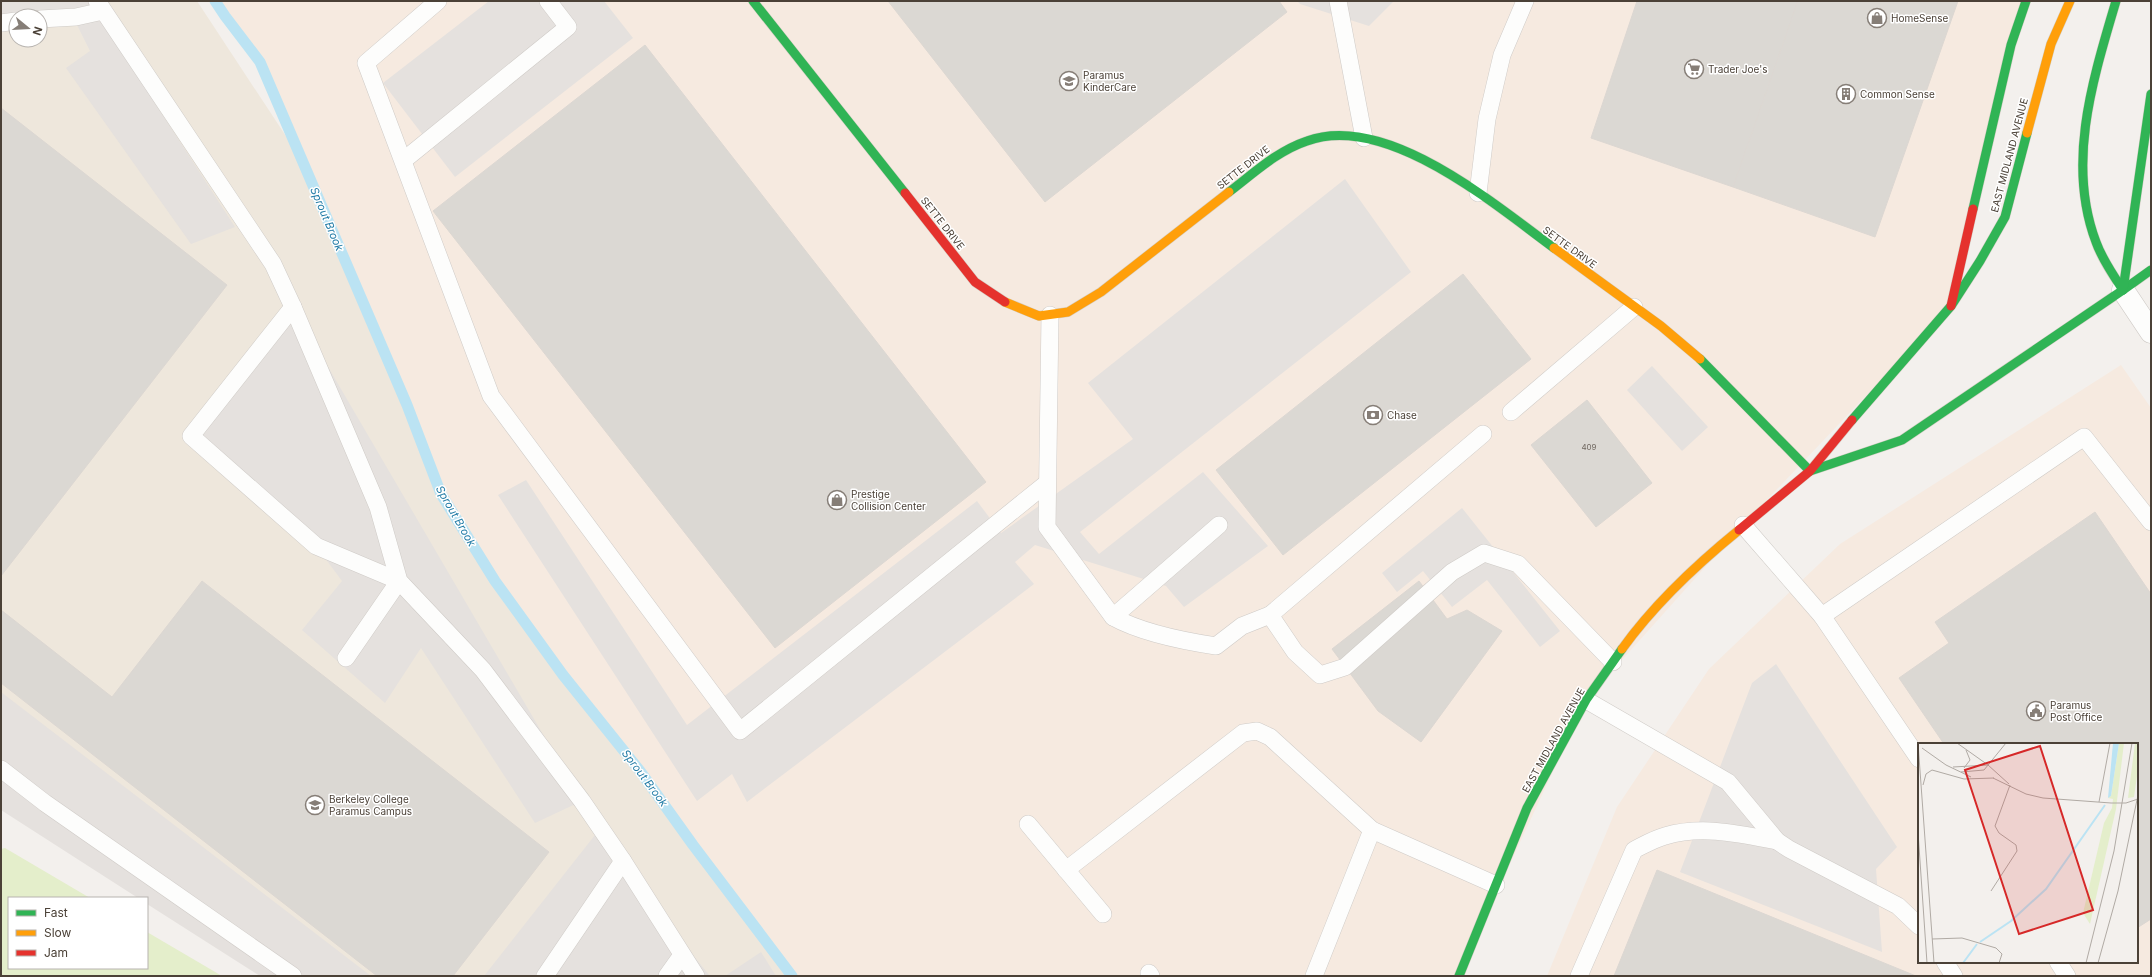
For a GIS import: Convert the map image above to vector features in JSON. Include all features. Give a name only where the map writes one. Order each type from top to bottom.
[{"type":"main road","name":"SETTE DRIVE","points":[[753,1],[975,282],[1001,301],[1039,316],[1068,312],[1101,292],[1280,152],[1308,140],[1335,134],[1375,140],[1408,151],[1478,193],[1661,326],[1706,364],[1810,470]]},
{"type":"main road","points":[[1951,306],[2011,45],[2026,1]]},
{"type":"main road","name":"EAST MIDLAND AVENUE","points":[[1459,976],[1527,808],[1586,700],[1635,631],[1694,567],[1810,470],[1866,403],[1915,349],[1951,306],[2005,217],[2051,44],[2070,1]]},
{"type":"main road","points":[[2116,1],[2095,72],[2087,112],[2083,148],[2083,187],[2096,242],[2123,290]]},
{"type":"main road","points":[[2123,290],[2151,94]]},
{"type":"main road","name":"EAST MIDLAND AVENUE","points":[[1810,470],[1902,440],[2151,270]]},
{"type":"street","points":[[2123,290],[2151,332]]},
{"type":"lane","points":[[438,1],[366,63],[404,160],[491,396],[740,731],[1047,483]]},
{"type":"lane","points":[[404,160],[568,28],[548,1]]},
{"type":"lane","points":[[1338,1],[1364,138]]},
{"type":"lane","points":[[1478,193],[1487,119],[1502,55],[1525,1]]},
{"type":"lane","points":[[48,19],[76,17],[100,6],[273,264],[293,307],[378,507],[399,580]]},
{"type":"lane","points":[[293,307],[190,436],[316,546],[399,580],[483,670],[582,801],[623,861],[696,976]]},
{"type":"lane","points":[[1511,412],[1634,307]]},
{"type":"lane","points":[[1050,315],[1047,527],[1113,617],[1124,623],[1188,642],[1216,646],[1242,626],[1270,614],[1483,434]]},
{"type":"lane","points":[[1822,616],[2084,437],[2151,522]]},
{"type":"lane","points":[[1113,617],[1219,525]]},
{"type":"lane","points":[[1743,525],[1822,616],[1918,758]]},
{"type":"lane","points":[[1270,614],[1295,652],[1320,675],[1345,667],[1452,572],[1484,553],[1518,564],[1613,662]]},
{"type":"lane","points":[[346,658],[399,580]]},
{"type":"lane","points":[[1586,700],[1728,782],[1777,841],[1788,849],[1898,906],[1918,925]]},
{"type":"lane","points":[[1066,870],[1243,733],[1257,731],[1270,737],[1372,830],[1496,886]]},
{"type":"lane","points":[[1,769],[45,803],[293,976]]},
{"type":"lane","points":[[1028,824],[1103,914]]},
{"type":"lane","points":[[1314,976],[1372,830]]},
{"type":"lane","points":[[1579,976],[1634,850],[1665,836],[1701,830],[1741,834],[1777,841]]},
{"type":"lane","points":[[545,976],[623,861]]},
{"type":"lane","points":[[667,976],[682,955]]},
{"type":"lane","points":[[1946,963],[1954,976]]},
{"type":"lane","points":[[2059,963],[2067,976]]},
{"type":"shaded area","points":[[1,1],[197,1],[299,156],[441,494],[563,675],[640,771],[790,976],[309,976],[1,771]]},
{"type":"shaded area","points":[[1,1],[89,1],[235,227],[191,244],[66,68],[90,51],[73,17],[48,17],[48,8],[8,8],[8,24],[1,31]]},
{"type":"shaded area","points":[[215,1],[2026,1],[1951,306],[1743,525],[1586,700],[1458,976],[790,976],[640,771],[563,675],[441,494],[407,405],[260,62]]},
{"type":"shaded area","points":[[489,1],[604,1],[633,38],[455,177],[383,83]]},
{"type":"shaded area","points":[[1297,1],[1394,1],[1369,26],[1300,4]]},
{"type":"shaded area","points":[[1345,179],[1411,272],[1080,532],[1099,554],[1203,472],[1268,546],[1184,607],[1166,586],[1035,545],[1015,562],[1034,584],[747,802],[732,774],[697,801],[498,495],[526,480],[687,725],[977,501],[1001,533],[1133,439],[1088,383]]},
{"type":"shaded area","points":[[293,307],[582,801],[535,823],[421,648],[385,703],[302,630],[342,581],[316,546],[191,436]]},
{"type":"shaded area","points":[[2121,365],[2151,408],[2151,976],[1547,976],[1617,807],[1709,669],[1840,544]]},
{"type":"shaded area","points":[[1652,366],[1708,427],[1682,451],[1627,390]]},
{"type":"shaded area","points":[[1462,508],[1560,631],[1540,647],[1487,580],[1452,607],[1423,571],[1397,592],[1382,573]]},
{"type":"shaded area","points":[[1776,664],[1897,847],[1876,869],[1882,952],[1680,872],[1752,683]]},
{"type":"shaded area","points":[[1,692],[371,976],[260,976],[148,905],[148,897],[136,897],[1,810]]},
{"type":"shaded area","points":[[595,835],[710,976],[484,976]]},
{"type":"shaded area","points":[[761,952],[776,976],[725,976]]},
{"type":"green space","points":[[5,848],[88,897],[8,897],[8,969],[148,969],[148,933],[222,976],[1,976],[1,849]]},
{"type":"building","points":[[888,1],[1279,1],[1287,12],[1045,202]]},
{"type":"building","name":"Trader Joe's","points":[[1637,1],[1798,1],[1733,187],[1591,138]]},
{"type":"building","name":"Common Sense","points":[[1798,1],[1958,1],[1875,237],[1733,187]]},
{"type":"building","points":[[645,45],[986,482],[775,648],[433,211]]},
{"type":"building","points":[[1,108],[227,285],[1,576]]},
{"type":"building","name":"Chase","points":[[1463,274],[1531,359],[1283,555],[1216,470]]},
{"type":"building","points":[[1587,400],[1652,483],[1596,527],[1531,445]]},
{"type":"building","name":"Paramus Post Office","points":[[2095,512],[2151,594],[2151,919],[2138,927],[2138,743],[1943,743],[1899,678],[1949,643],[1935,622]]},
{"type":"building","points":[[202,581],[549,852],[453,976],[377,976],[1,683],[1,610],[112,697]]},
{"type":"building","points":[[1419,581],[1447,619],[1467,610],[1502,631],[1421,742],[1378,711],[1332,649]]},
{"type":"building","points":[[1657,870],[1916,976],[1614,976]]},
{"type":"waterway","name":"Sprout Brook","points":[[215,1],[260,62],[407,405],[441,494],[495,581],[563,675],[640,771],[693,845],[792,976]]},
{"type":"traffic: fast","points":[[753,1],[905,193]]},
{"type":"traffic: fast","points":[[1973,209],[2011,45],[2026,1]]},
{"type":"traffic: fast","points":[[2116,1],[2099,60],[2086,121],[2083,152],[2083,182],[2087,212],[2098,248],[2123,290]]},
{"type":"traffic: fast","points":[[1810,471],[1902,440],[2123,290],[2151,94]]},
{"type":"traffic: fast","points":[[1852,420],[1951,306],[1980,261],[2005,217],[2027,133]]},
{"type":"traffic: fast","points":[[1229,192],[1257,170],[1296,145],[1307,141],[1338,135],[1370,139],[1404,151],[1438,167],[1470,187],[1554,248]]},
{"type":"traffic: fast","points":[[2123,290],[2151,270]]},
{"type":"traffic: fast","points":[[1700,359],[1810,471]]},
{"type":"traffic: fast","points":[[1459,976],[1527,808],[1586,700],[1622,649]]},
{"type":"traffic: slow","points":[[2027,133],[2051,44],[2070,1]]},
{"type":"traffic: slow","points":[[1005,302],[1039,316],[1068,312],[1101,292],[1229,192]]},
{"type":"traffic: slow","points":[[1554,248],[1661,326],[1700,359]]},
{"type":"traffic: slow","points":[[1622,649],[1662,600],[1707,557],[1739,530]]},
{"type":"traffic: jam","points":[[905,193],[975,282],[1005,302]]},
{"type":"traffic: jam","points":[[1951,306],[1973,209]]},
{"type":"traffic: jam","points":[[1739,530],[1810,471],[1852,420]]},
{"type":"place","name":"HomeSense","points":[[1877,18]]},
{"type":"place","name":"Trader Joe's","points":[[1694,69]]},
{"type":"place","name":"Paramus KinderCare","points":[[1069,81]]},
{"type":"place","name":"Common Sense","points":[[1846,94]]},
{"type":"place","name":"Chase","points":[[1373,415]]},
{"type":"place","name":"Prestige Collision Center","points":[[837,500]]},
{"type":"place","name":"Paramus Post Office","points":[[2036,711]]},
{"type":"place","name":"Berkeley College Paramus Campus","points":[[315,805]]}]
